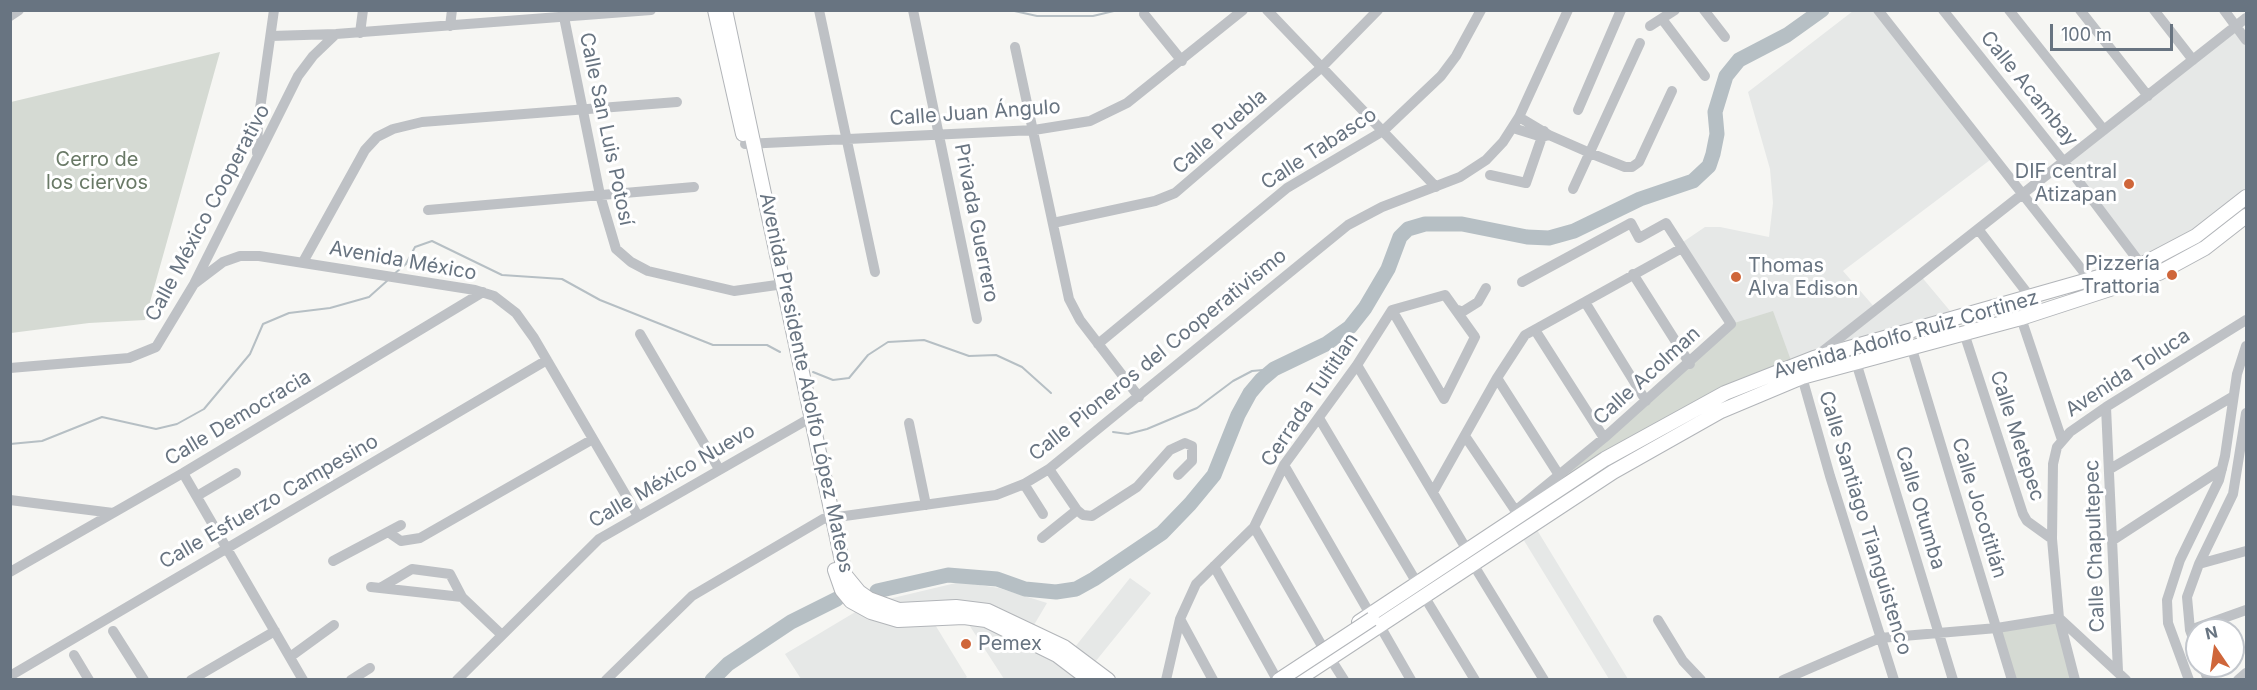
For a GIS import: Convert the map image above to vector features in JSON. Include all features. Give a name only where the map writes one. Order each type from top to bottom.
[{"type":"main road","name":"Avenida Presidente Adolfo López Mateos","points":[[715,10],[749,143],[780,285],[837,578],[842,590],[858,606],[898,620],[964,617],[986,620],[1057,655],[1090,680]]},
{"type":"main road","name":"Avenida Presidente Adolfo López Mateos","points":[[725,10],[749,143]]},
{"type":"main road","name":"Avenida Adolfo Ruiz Cortinez","points":[[1290,680],[1374,621],[1389,603],[1517,514],[1605,459],[1725,393],[1814,358],[2032,298],[2141,265],[2170,252],[2247,197]]},
{"type":"main road","name":"Avenida Adolfo Ruiz Cortinez","points":[[1275,678],[1374,621],[1401,611],[1613,472],[1731,407],[1802,377],[2021,318],[2150,276],[2176,265],[2247,216]]},
{"type":"main road","points":[[2217,220],[2226,231]]},
{"type":"main road","points":[[1725,393],[1731,407]]},
{"type":"main road","name":"Avenida Presidente Adolfo López Mateos","points":[[827,519],[845,575],[859,592],[869,599],[899,610],[956,606],[988,610],[1065,647],[1108,680]]},
{"type":"main road","name":"Avenida Adolfo Ruiz Cortinez","points":[[1302,676],[1326,652],[1374,621]]},
{"type":"main road","name":"Avenida Adolfo Ruiz Cortinez","points":[[1275,678],[1299,661],[1326,652]]},
{"type":"main road","points":[[1299,661],[1302,676]]},
{"type":"street","points":[[10,16],[19,10]]},
{"type":"street","points":[[257,159],[258,123],[273,10]]},
{"type":"street","points":[[360,33],[363,10]]},
{"type":"street","points":[[450,27],[452,10]]},
{"type":"street","points":[[271,36],[450,27],[534,15],[564,17],[651,10]]},
{"type":"street","points":[[819,10],[875,273]]},
{"type":"street","name":"Privada Guerrero","points":[[913,10],[977,319]]},
{"type":"street","name":"Calle Juan Ángulo","points":[[749,143],[1034,130],[1090,121],[1127,104],[1244,10]]},
{"type":"street","points":[[1267,10],[1436,187]]},
{"type":"street","name":"Calle Puebla","points":[[1053,223],[1155,201],[1175,193],[1322,67],[1378,10]]},
{"type":"street","name":"Calle Tabasco","points":[[1098,344],[1287,188],[1383,131],[1441,75],[1456,56],[1481,10]]},
{"type":"street","name":"Calle Pioneros del Cooperativismo","points":[[606,680],[692,596],[827,519],[996,495],[1024,484],[1049,469],[1348,225],[1382,207],[1436,187],[1478,166],[1494,152],[1519,117],[1568,10]]},
{"type":"street","points":[[1578,110],[1622,10]]},
{"type":"street","points":[[1650,26],[1675,10]]},
{"type":"street","points":[[1704,10],[1725,37]]},
{"type":"street","points":[[1878,10],[2090,280]]},
{"type":"street","name":"Calle Acambay","points":[[1943,10],[2064,162],[2150,276]]},
{"type":"street","points":[[2009,10],[2104,130]]},
{"type":"street","points":[[2080,10],[2148,96]]},
{"type":"street","points":[[2154,10],[2193,60]]},
{"type":"street","points":[[2224,10],[2247,40]]},
{"type":"street","points":[[1144,14],[1182,61]]},
{"type":"street","name":"Calle San Luis Potosí","points":[[564,17],[581,111],[600,195],[616,249],[639,267],[734,291],[780,285]]},
{"type":"street","points":[[1814,358],[2247,18]]},
{"type":"street","points":[[1662,19],[1705,76]]},
{"type":"street","name":"Calle México Cooperativo","points":[[10,369],[142,355],[156,347],[194,284],[298,76],[313,56],[336,34]]},
{"type":"street","points":[[1573,189],[1640,42]]},
{"type":"street","points":[[1015,47],[1069,299],[1080,320],[1139,397]]},
{"type":"street","points":[[1519,117],[1545,134],[1625,167],[1639,162],[1672,91]]},
{"type":"street","points":[[303,262],[365,150],[377,137],[393,129],[422,122],[677,102]]},
{"type":"street","points":[[1513,128],[1545,134]]},
{"type":"street","points":[[1490,175],[1526,183],[1545,134]]},
{"type":"street","points":[[428,210],[694,187]]},
{"type":"street","points":[[1433,492],[1517,344],[1535,330],[1682,248],[1666,223],[1639,238],[1631,223],[1522,282]]},
{"type":"street","points":[[1978,230],[2041,311]]},
{"type":"street","name":"Calle Acolman","points":[[1517,514],[1559,475],[1690,364],[1731,324],[1682,248]]},
{"type":"street","name":"Avenida México","points":[[194,284],[223,262],[240,256],[259,256],[398,277],[494,296],[516,313],[548,360],[638,516]]},
{"type":"street","points":[[1633,274],[1690,364]]},
{"type":"street","points":[[1466,321],[1486,288]]},
{"type":"street","name":"Calle Democracia","points":[[10,572],[183,473],[483,292]]},
{"type":"street","points":[[1445,295],[1466,321],[1475,337],[1444,399],[1392,310],[1445,295]]},
{"type":"street","points":[[1458,310],[1462,312],[1478,302]]},
{"type":"street","points":[[1585,303],[1646,401]]},
{"type":"street","name":"Cerrada Tultitlan","points":[[1166,680],[1180,619],[1196,584],[1254,527],[1284,465],[1357,365],[1392,310]]},
{"type":"street","points":[[2021,318],[2062,440]]},
{"type":"street","name":"Avenida Toluca","points":[[2075,680],[2059,618],[2052,539],[2053,464],[2062,440],[2106,407],[2247,320]]},
{"type":"street","points":[[1535,330],[1604,438]]},
{"type":"street","name":"Calle Metepec","points":[[1964,333],[2023,514],[2027,521],[2052,539]]},
{"type":"street","points":[[640,334],[719,469]]},
{"type":"street","name":"Calle Jocotitlán","points":[[1911,346],[2012,680]]},
{"type":"street","points":[[2189,680],[2168,623],[2167,600],[2180,560],[2215,491],[2222,469],[2232,397],[2247,346]]},
{"type":"street","name":"Calle Otumba","points":[[1849,348],[1856,362],[1953,680]]},
{"type":"street","name":"Calle Esfuerzo Campesino","points":[[10,676],[226,547],[548,360]]},
{"type":"street","points":[[1357,365],[1467,550]]},
{"type":"street","name":"Calle Santiago Tianguistenco","points":[[1802,377],[1894,680]]},
{"type":"street","points":[[1497,378],[1559,475]]},
{"type":"street","points":[[2110,469],[2232,397]]},
{"type":"street","name":"Calle Chapultepec","points":[[2106,407],[2118,671]]},
{"type":"street","points":[[2189,618],[2187,597],[2199,564],[2233,494],[2247,413]]},
{"type":"street","points":[[1319,418],[1417,583]]},
{"type":"street","name":"Calle México Nuevo","points":[[457,680],[589,546],[807,419]]},
{"type":"street","points":[[909,423],[926,505]]},
{"type":"street","points":[[1465,436],[1517,514]]},
{"type":"street","points":[[388,532],[401,541],[420,538],[593,439]]},
{"type":"street","points":[[1049,469],[1077,510],[1083,515],[1101,512],[1137,487],[1170,450],[1185,443],[1192,446],[1192,461],[1178,475]]},
{"type":"street","points":[[1284,465],[1374,621],[1412,680]]},
{"type":"street","points":[[2113,540],[2222,469]]},
{"type":"street","points":[[183,473],[303,680]]},
{"type":"street","points":[[197,496],[236,473]]},
{"type":"street","points":[[1024,484],[1043,514]]},
{"type":"street","points":[[2233,494],[2247,489]]},
{"type":"street","points":[[10,500],[113,513]]},
{"type":"street","points":[[1042,538],[1077,510]]},
{"type":"street","points":[[333,561],[401,525]]},
{"type":"street","points":[[1254,527],[1344,680]]},
{"type":"street","points":[[2199,564],[2247,550]]},
{"type":"street","points":[[1473,564],[1544,680]]},
{"type":"street","points":[[1214,566],[1275,678]]},
{"type":"street","points":[[462,597],[375,587],[412,569],[450,574],[462,597],[502,635]]},
{"type":"street","points":[[1424,596],[1475,680]]},
{"type":"street","points":[[2224,618],[2247,610]]},
{"type":"street","points":[[1783,680],[1880,638],[1997,628],[2059,618],[2126,680]]},
{"type":"street","points":[[1180,619],[1213,680]]},
{"type":"street","points":[[1658,620],[1683,661],[1701,680]]},
{"type":"street","points":[[290,657],[334,625]]},
{"type":"street","points":[[113,631],[144,680]]},
{"type":"street","points":[[191,680],[275,631]]},
{"type":"street","points":[[74,655],[89,680]]},
{"type":"street","points":[[351,680],[370,668]]},
{"type":"street","points":[[2238,680],[2247,673]]},
{"type":"shaded area","points":[[1853,11],[1878,11],[1994,157],[1843,271],[1876,309],[1920,275],[1956,318],[1793,366],[1731,324],[1680,244],[1705,227],[1720,227],[1769,237],[1773,203],[1770,169],[1748,92]]},
{"type":"shaded area","points":[[2236,26],[2246,40],[2246,197],[2141,265],[2064,162]]},
{"type":"shaded area","points":[[1534,525],[1628,679],[1609,679],[1520,534]]},
{"type":"shaded area","points":[[1130,578],[1151,593],[1091,667],[1071,652]]},
{"type":"shaded area","points":[[960,582],[999,588],[1047,603],[1031,630],[876,602]]},
{"type":"shaded area","points":[[862,608],[931,618],[967,677],[963,680],[801,679],[785,654]]},
{"type":"shaded area","points":[[964,617],[974,617],[1090,679],[1004,679]]},
{"type":"green space","name":"Cerro de los ciervos","points":[[220,52],[145,320],[89,323],[11,333],[11,102]]},
{"type":"green space","points":[[1773,311],[1793,366],[1725,393],[1519,517],[1731,324]]},
{"type":"green space","points":[[2059,618],[2075,679],[2012,679],[1997,628]]},
{"type":"waterway","points":[[1010,10],[1037,16],[1093,16],[1118,10]]},
{"type":"waterway","points":[[877,591],[948,575],[997,579],[1025,589],[1056,592],[1076,589],[1094,579],[1162,533],[1190,504],[1214,475],[1238,415],[1250,393],[1261,380],[1274,369],[1326,344],[1350,327],[1365,308],[1388,269],[1400,237],[1408,229],[1425,224],[1462,224],[1527,237],[1549,238],[1574,231],[1640,199],[1693,181],[1709,166],[1713,154],[1717,134],[1715,112],[1726,76],[1739,60],[1787,35],[1822,10]]},
{"type":"waterway","points":[[394,274],[406,264],[415,247],[432,241],[502,275],[562,279],[600,300],[713,345],[767,345],[780,352]]},
{"type":"waterway","points":[[10,444],[42,441],[102,417],[156,429],[177,424],[204,409],[250,354],[263,324],[289,313],[330,308],[369,297],[388,280]]},
{"type":"waterway","points":[[813,372],[833,380],[849,378],[868,355],[888,342],[924,340],[969,356],[996,355],[1022,367],[1051,393]]},
{"type":"waterway","points":[[1113,432],[1128,434],[1147,429],[1197,408],[1233,381],[1252,371],[1274,369]]},
{"type":"waterway","points":[[712,680],[728,664],[791,622],[837,599]]},
{"type":"place","name":"DIF central Atizapan","points":[[2129,184]]},
{"type":"place","name":"Pizzería Trattoria","points":[[2172,275]]},
{"type":"place","name":"Thomas Alva Edison","points":[[1736,277]]},
{"type":"place","name":"Pemex","points":[[966,644]]}]
